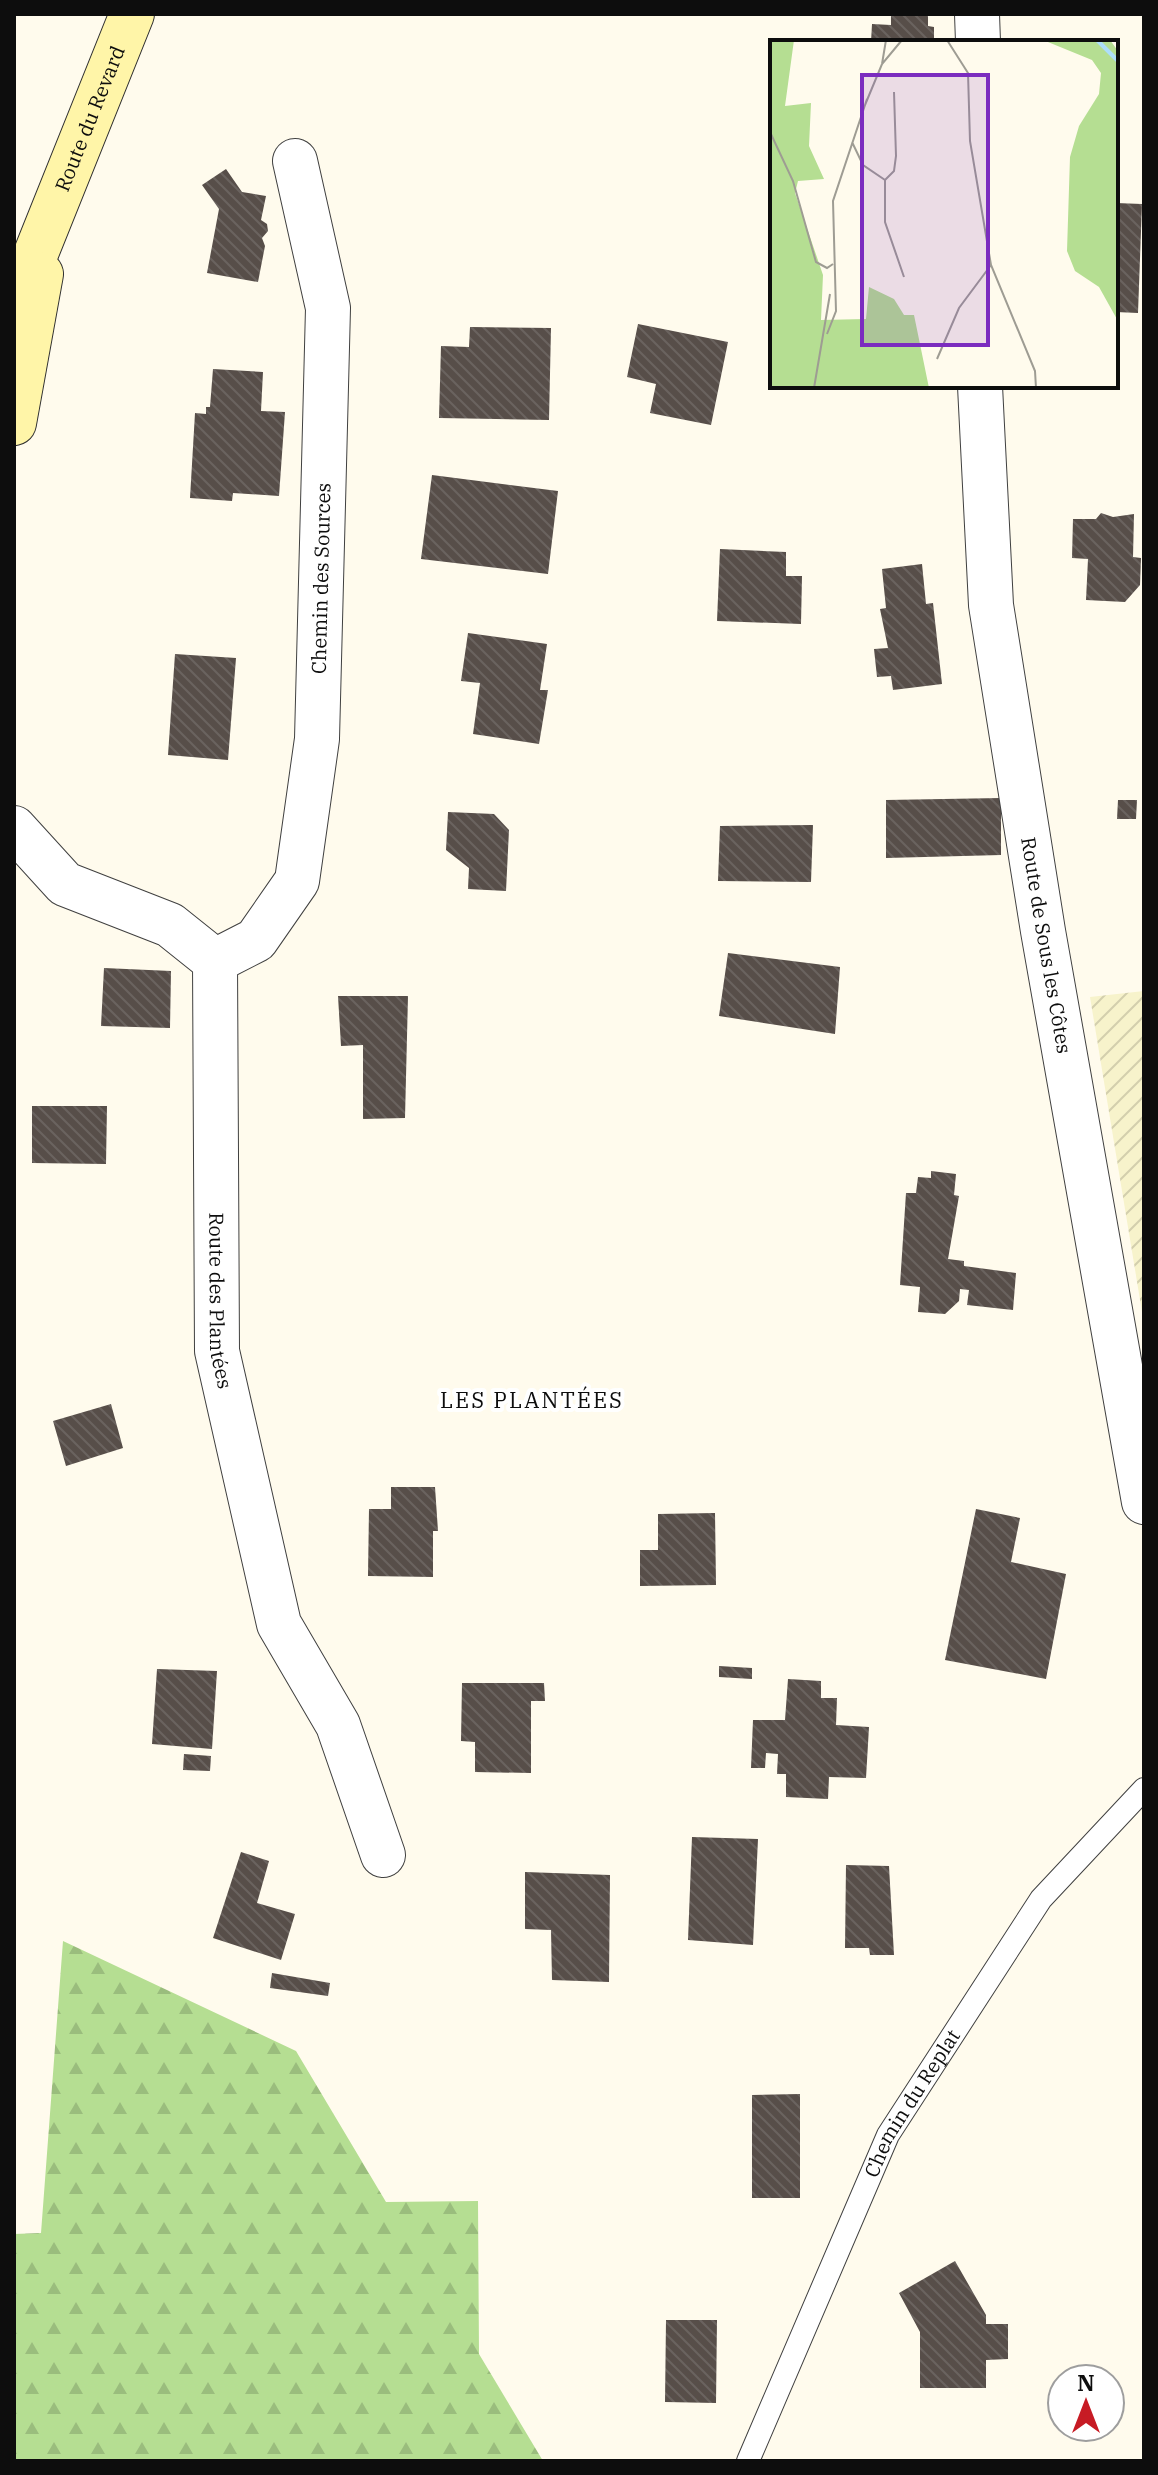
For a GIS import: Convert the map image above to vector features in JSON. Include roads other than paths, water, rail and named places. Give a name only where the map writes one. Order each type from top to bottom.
[{"type":"main road","name":"Route du Revard","points":[[14,308],[132,14]]},
{"type":"main road","name":"Route du Revard","points":[[14,423],[33,333],[47,224]]},
{"type":"street","points":[[977,14],[978,40]]},
{"type":"street","name":"Chemin des Sources","points":[[215,961],[256,940],[297,881],[317,739],[328,308],[295,161]]},
{"type":"street","name":"Route de Sous les Côtes","points":[[980,388],[991,605],[1046,947],[1144,1502]]},
{"type":"street","points":[[14,828],[65,884],[170,925],[215,961]]},
{"type":"street","name":"Route des Plantées","points":[[215,961],[217,1351],[279,1624],[338,1725],[383,1855]]},
{"type":"lane","name":"Chemin du Replat","points":[[748,2461],[888,2135],[1041,1899],[1144,1789]]},
{"type":"district","name":"LES PLANTÉES","points":[[532,1400]]}]
